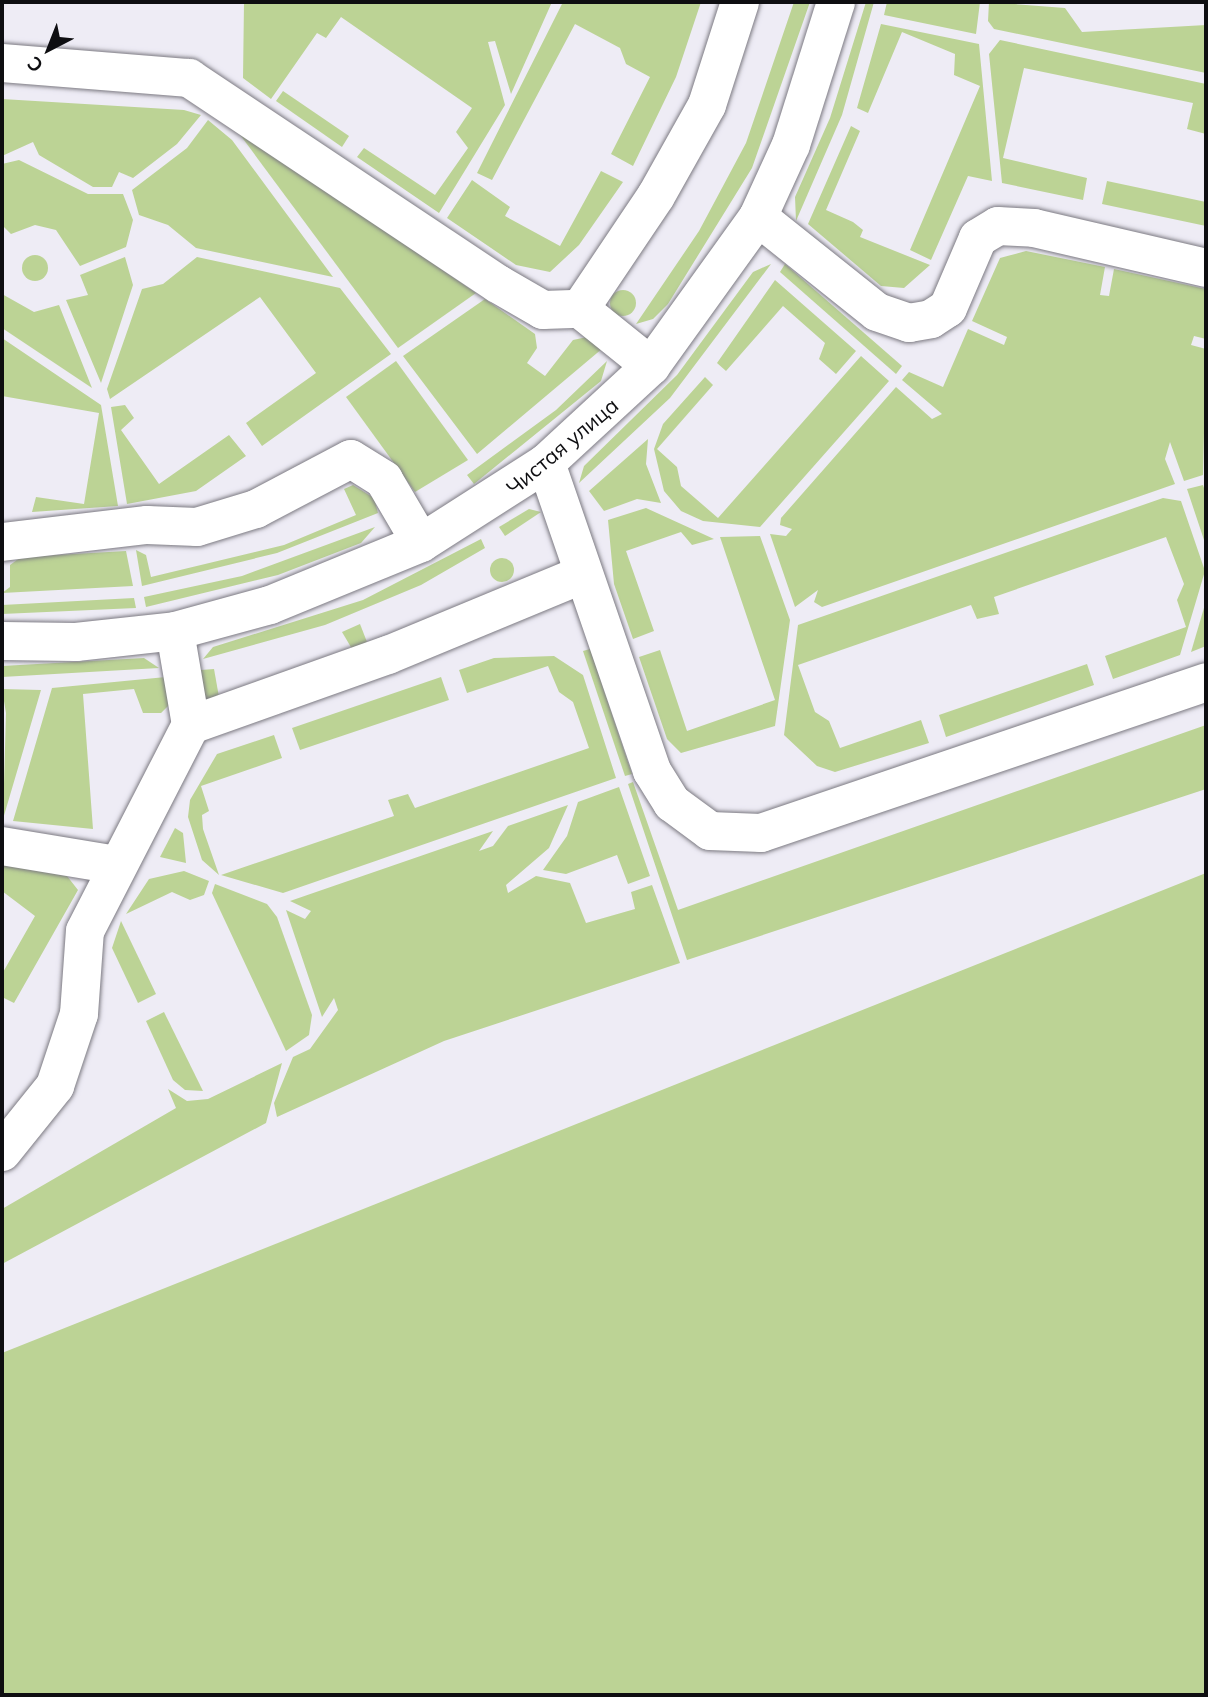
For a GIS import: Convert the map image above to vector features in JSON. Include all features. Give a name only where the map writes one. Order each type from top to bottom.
[{"type":"street","points":[[580,309],[656,196],[707,105],[740,2]]},
{"type":"street","name":"Чистая улица","points":[[2,641],[75,642],[175,631],[284,600],[421,543],[546,463],[651,366],[758,217],[795,134],[836,2]]},
{"type":"street","points":[[2,63],[189,78],[498,284],[543,310],[580,309],[651,366]]},
{"type":"street","points":[[758,217],[877,312],[909,323],[931,320],[948,308],[978,238],[998,226],[1034,228],[1206,268]]},
{"type":"street","points":[[2,542],[147,525],[197,527],[256,509],[351,459],[378,473],[421,543]]},
{"type":"street","points":[[546,463],[581,575],[652,771],[691,819],[734,837],[851,806],[1206,682]]},
{"type":"street","points":[[191,725],[388,655],[581,575]]},
{"type":"street","points":[[2,1152],[55,1086],[79,1014],[86,931],[117,865],[191,725],[175,631]]},
{"type":"street","points":[[2,846],[117,865]]},
{"type":"green space","points":[[244,2],[552,2],[511,94],[495,41],[488,42],[505,105],[439,213],[357,157],[364,148],[435,195],[468,148],[456,132],[472,108],[341,17],[326,38],[317,33],[271,99],[243,78]]},
{"type":"green space","points":[[563,2],[701,2],[676,77],[633,166],[611,154],[650,77],[626,64],[620,48],[575,24],[492,180],[477,173]]},
{"type":"green space","points":[[794,2],[810,2],[752,168],[668,304],[653,319],[636,324],[699,231],[746,143]]},
{"type":"green space","points":[[866,2],[874,2],[842,115],[796,221],[795,197],[830,118]]},
{"type":"green space","points":[[887,2],[980,2],[976,34],[884,15]]},
{"type":"green space","points":[[989,2],[1065,8],[1082,32],[1206,25],[1206,73],[994,29],[988,21]]},
{"type":"green space","points":[[881,24],[979,44],[992,181],[968,176],[931,260],[910,250],[980,86],[954,75],[955,54],[902,32],[868,113],[857,108]]},
{"type":"green space","points":[[1000,40],[1206,84],[1206,134],[1187,129],[1193,103],[1024,68],[1003,158],[1087,178],[1083,200],[1002,183],[989,54]]},
{"type":"green space","points":[[283,91],[349,136],[342,147],[276,101]]},
{"type":"green space","points":[[2,99],[184,110],[201,115],[177,144],[133,178],[119,172],[112,187],[93,187],[39,155],[33,142],[2,156]]},
{"type":"green space","points":[[208,120],[232,140],[333,277],[196,248],[168,225],[139,215],[132,190],[187,148]]},
{"type":"green space","points":[[851,126],[860,131],[826,210],[853,222],[863,230],[860,237],[930,265],[904,288],[881,286],[808,224]]},
{"type":"green space","points":[[235,128],[476,293],[398,348]]},
{"type":"green space","points":[[19,160],[88,194],[123,194],[133,220],[126,247],[80,266],[56,230],[35,225],[11,234],[2,225],[2,164]]},
{"type":"green space","points":[[601,171],[623,182],[579,245],[550,272],[516,265],[447,218],[472,180],[510,207],[505,216],[560,246]]},
{"type":"green space","points":[[1107,181],[1206,202],[1206,226],[1102,204]]},
{"type":"green space","points":[[1026,251],[1105,267],[1100,295],[1109,296],[1114,269],[1206,289],[1206,339],[1194,336],[1191,345],[1206,349],[1203,475],[1184,481],[1170,442],[1165,459],[1175,484],[822,607],[814,602],[818,590],[795,607],[770,534],[786,536],[792,529],[780,525],[781,518],[896,387],[932,419],[942,414],[902,380],[909,372],[943,387],[968,329],[1004,345],[1007,337],[972,321],[1000,258]]},
{"type":"green space","points":[[35,255],[44,259],[48,268],[44,277],[35,281],[26,277],[22,268],[26,259]]},
{"type":"green space","points":[[125,257],[133,285],[101,383],[66,300],[88,295],[80,275]]},
{"type":"green space","points":[[197,257],[340,288],[391,354],[262,446],[246,423],[316,373],[260,297],[110,399],[107,389],[142,289],[163,284]]},
{"type":"green space","points":[[771,264],[670,398],[579,483],[584,466],[677,375],[753,272]]},
{"type":"green space","points":[[785,264],[902,366],[896,374],[780,272]]},
{"type":"green space","points":[[775,280],[856,351],[836,374],[819,359],[825,343],[783,306],[726,371],[717,363]]},
{"type":"green space","points":[[623,290],[632,294],[636,303],[632,312],[623,316],[614,312],[610,303],[614,294]]},
{"type":"green space","points":[[2,294],[34,312],[59,305],[92,388],[2,328]]},
{"type":"green space","points":[[485,299],[535,334],[537,348],[527,363],[545,376],[573,340],[587,337],[603,348],[477,454],[403,356]]},
{"type":"green space","points":[[2,338],[101,405],[118,506],[32,512],[36,497],[84,504],[99,413],[2,396]]},
{"type":"green space","points":[[861,356],[889,381],[760,527],[703,521],[681,511],[664,491],[654,449],[663,424],[705,377],[713,385],[657,449],[677,467],[681,486],[718,518]]},
{"type":"green space","points":[[396,361],[468,460],[415,492],[346,397]]},
{"type":"green space","points":[[607,361],[601,381],[474,484],[467,475],[556,410]]},
{"type":"green space","points":[[125,405],[134,418],[121,430],[159,484],[229,435],[246,456],[196,491],[127,504],[111,407]]},
{"type":"green space","points":[[648,439],[646,464],[661,503],[637,499],[604,511],[589,491]]},
{"type":"green space","points":[[353,485],[374,498],[378,513],[277,553],[142,586],[136,550],[146,555],[151,577],[284,545],[356,515],[344,489]]},
{"type":"green space","points":[[1203,485],[1206,494],[1206,546],[1187,489]]},
{"type":"green space","points":[[1163,498],[1181,501],[1205,571],[1180,655],[1113,679],[1105,656],[1186,627],[1177,600],[1184,584],[1166,537],[994,597],[999,614],[977,619],[971,605],[798,665],[815,712],[829,721],[840,748],[921,720],[929,743],[835,772],[817,766],[784,735],[798,625]]},
{"type":"green space","points":[[646,508],[714,539],[692,545],[681,532],[626,551],[654,631],[633,639],[614,584],[608,520]]},
{"type":"green space","points":[[529,509],[541,512],[505,536],[499,527]]},
{"type":"green space","points":[[375,527],[361,543],[278,575],[146,607],[144,597],[242,576]]},
{"type":"green space","points":[[760,536],[790,620],[775,726],[681,753],[667,739],[639,657],[660,650],[687,731],[775,700],[720,537]]},
{"type":"green space","points":[[481,539],[485,548],[421,585],[325,625],[203,659],[213,647],[363,600]]},
{"type":"green space","points":[[126,551],[133,586],[2,593],[10,587],[10,565],[21,557]]},
{"type":"green space","points":[[502,558],[511,561],[514,570],[511,579],[502,582],[493,579],[490,570],[493,561]]},
{"type":"green space","points":[[134,598],[136,608],[2,614],[2,605]]},
{"type":"green space","points":[[1206,601],[1206,646],[1191,652]]},
{"type":"green space","points":[[360,624],[367,642],[355,654],[342,632]]},
{"type":"green space","points":[[590,649],[632,774],[625,776],[583,651]]},
{"type":"green space","points":[[554,656],[583,675],[616,778],[283,893],[221,875],[394,816],[388,800],[408,794],[415,808],[589,748],[573,702],[559,692],[548,666],[467,693],[459,670],[494,658]]},
{"type":"green space","points":[[144,658],[159,668],[2,677],[2,666]]},
{"type":"green space","points":[[1087,664],[1094,685],[946,737],[939,715]]},
{"type":"green space","points":[[214,669],[219,697],[205,700],[201,670]]},
{"type":"green space","points":[[166,677],[170,704],[161,713],[143,713],[134,689],[83,694],[93,829],[13,821],[52,688]]},
{"type":"green space","points":[[441,677],[449,700],[300,750],[292,728]]},
{"type":"green space","points":[[2,689],[41,690],[3,819],[6,713]]},
{"type":"green space","points":[[1206,725],[1206,789],[687,960],[628,784],[633,782],[678,910]]},
{"type":"green space","points":[[274,735],[282,758],[201,786],[209,811],[202,815],[203,829],[219,875],[202,860],[188,817],[190,800],[217,754]]},
{"type":"green space","points":[[619,787],[650,876],[628,884],[617,855],[566,874],[543,870],[567,836],[578,802]]},
{"type":"green space","points":[[568,805],[549,848],[506,885],[508,893],[536,876],[570,883],[586,923],[635,909],[631,892],[652,885],[680,963],[444,1041],[277,1117],[274,1103],[293,1057],[310,1049],[338,1010],[334,998],[322,1017],[286,910],[305,919],[311,911],[290,901],[493,831],[479,851],[493,846],[508,826]]},
{"type":"green space","points":[[175,828],[183,833],[186,863],[160,857]]},
{"type":"green space","points":[[2,863],[67,876],[78,890],[14,1003],[2,997],[2,974],[35,916],[2,891]]},
{"type":"green space","points":[[184,871],[209,881],[204,895],[190,900],[172,892],[126,914],[149,879]]},
{"type":"green space","points":[[1206,873],[1206,1695],[2,1695],[2,1353]]},
{"type":"green space","points":[[215,884],[267,904],[277,917],[312,1015],[309,1035],[286,1051],[212,893]]},
{"type":"green space","points":[[121,921],[156,994],[138,1003],[112,948]]},
{"type":"green space","points":[[164,1012],[203,1091],[185,1090],[173,1080],[146,1021]]},
{"type":"green space","points":[[282,1063],[266,1123],[2,1264],[2,1209],[176,1108],[168,1089],[187,1101],[208,1099]]}]
